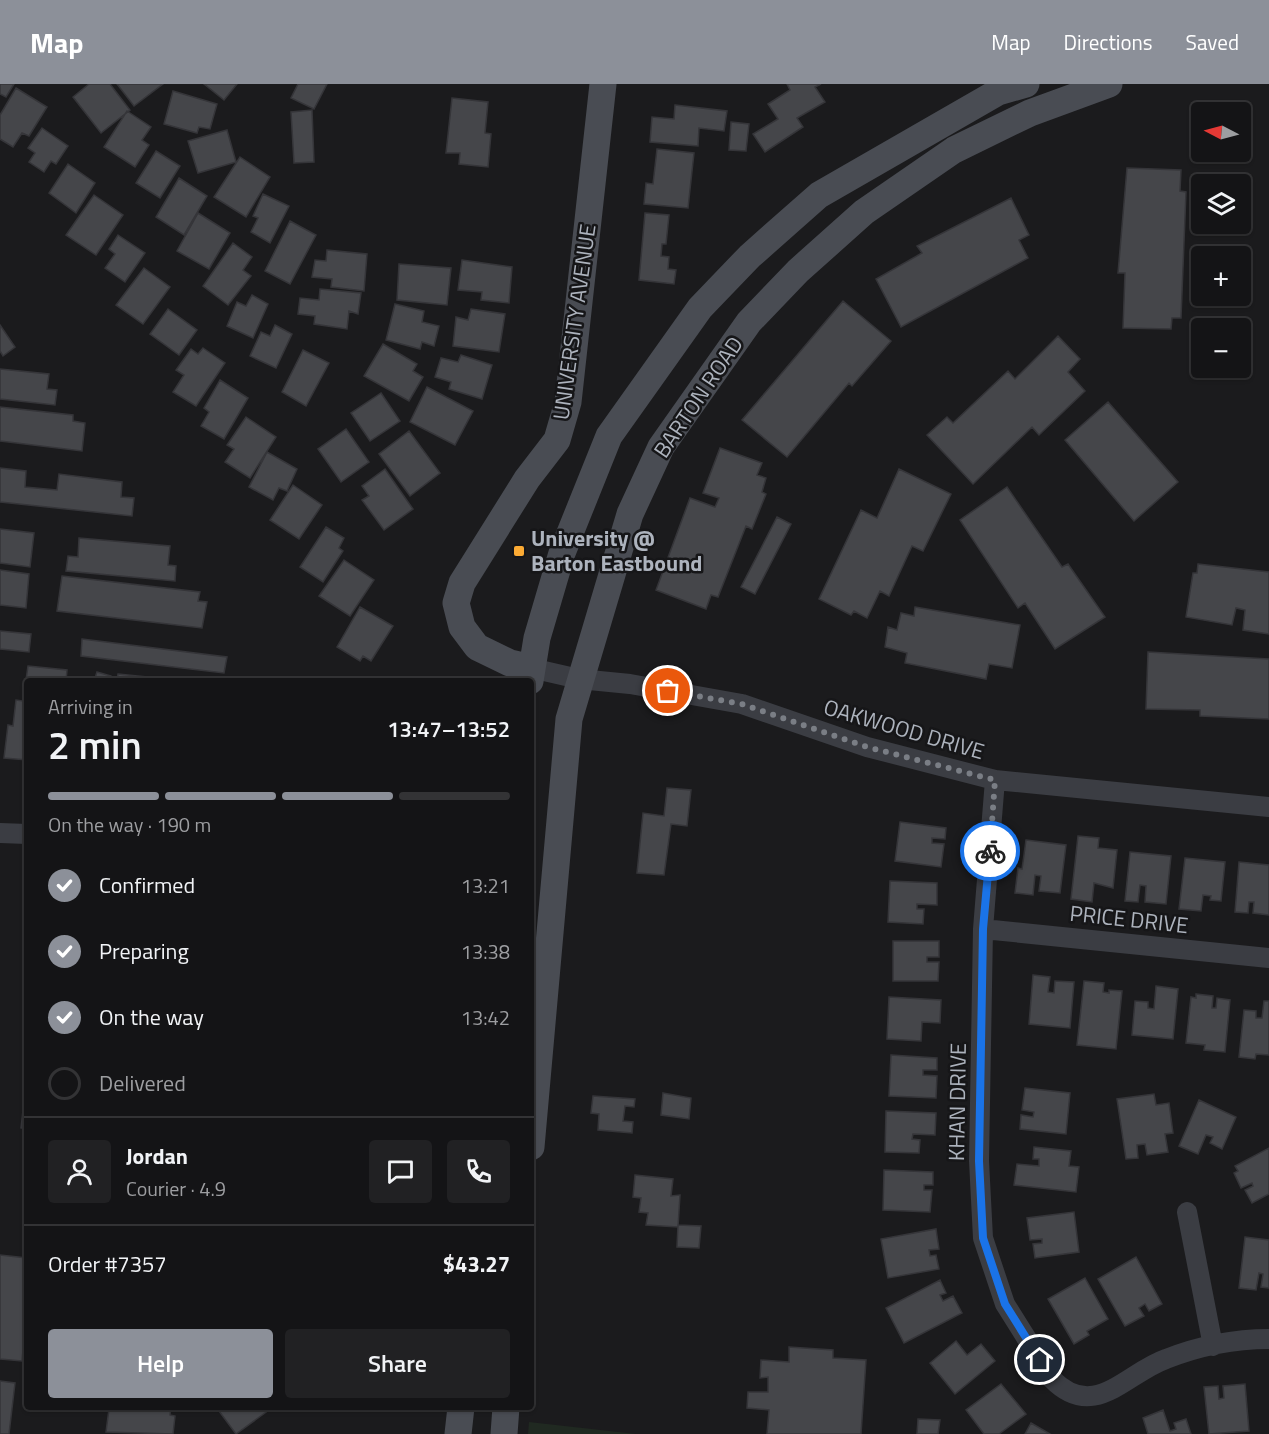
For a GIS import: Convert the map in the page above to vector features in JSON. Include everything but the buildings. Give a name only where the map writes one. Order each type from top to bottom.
[{"type":"main road","name":"UNIVERSITY AVENUE","points":[[531,674],[477,647],[462,627],[456,603],[462,583],[527,479],[556,440],[568,402],[603,84]]},
{"type":"main road","points":[[531,674],[538,634],[562,553],[609,436],[700,308],[750,256],[819,195],[998,92],[1026,84]]},
{"type":"main road","name":"BARTON ROAD","points":[[534,1112],[569,719],[579,679],[630,514],[661,447],[749,322],[798,271],[864,212],[954,150],[1030,113],[1109,84]]},
{"type":"main road","points":[[458,1434],[461,1410]]},
{"type":"main road","points":[[504,1434],[506,1410]]},
{"type":"street","name":"OAKWOOD DRIVE","points":[[531,674],[630,684],[742,704],[867,747],[995,780],[1269,807]]},
{"type":"street","name":"KHAN DRIVE","points":[[995,780],[983,929],[979,1161],[983,1238],[1005,1304],[1052,1379],[1062,1389],[1076,1395],[1101,1396],[1164,1359],[1213,1346]]},
{"type":"street","points":[[0,833],[24,834]]},
{"type":"street","name":"PRICE DRIVE","points":[[983,929],[1269,958]]},
{"type":"street","points":[[1187,1212],[1213,1346],[1236,1339],[1269,1339]]},
{"type":"shaded area","points":[[529,1422],[636,1434],[528,1434]]},
{"type":"way so far","points":[[668,691],[742,704],[867,747],[995,780],[990,851]]},
{"type":"place","name":"University @ Barton Eastbound","points":[[519,551]]},
{"type":"route","points":[[990,851],[983,929],[979,1161],[983,1238],[1005,1304],[1040,1360]]}]
